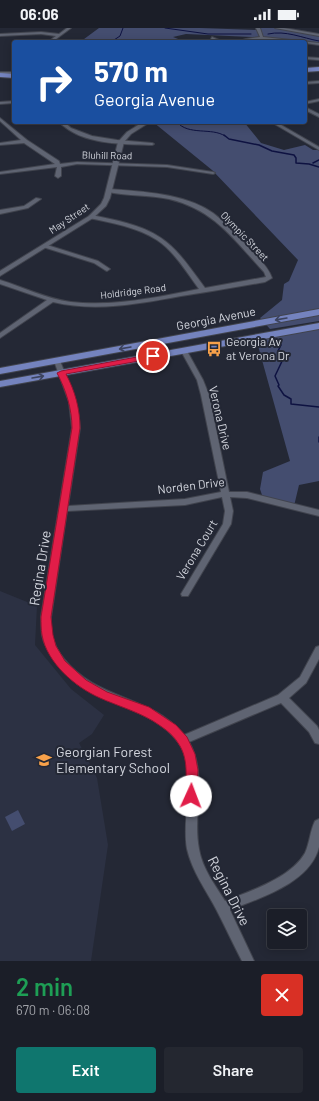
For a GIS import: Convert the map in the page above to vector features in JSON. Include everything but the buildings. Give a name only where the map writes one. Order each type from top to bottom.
[{"type":"main road","points":[[307,71],[319,70]]},
{"type":"main road","points":[[0,75],[12,76]]},
{"type":"main road","name":"Georgia Avenue","points":[[0,370],[57,361],[319,312]]},
{"type":"main road","name":"Georgia Avenue","points":[[0,384],[319,326]]},
{"type":"street","points":[[53,40],[69,28]]},
{"type":"street","points":[[258,28],[262,38]]},
{"type":"street","points":[[277,28],[319,35]]},
{"type":"street","points":[[0,40],[2,35],[35,33],[60,35]]},
{"type":"street","points":[[212,38],[216,40]]},
{"type":"street","points":[[244,40],[262,38],[282,40]]},
{"type":"street","points":[[307,42],[319,44]]},
{"type":"street","points":[[307,58],[319,59]]},
{"type":"street","points":[[307,83],[319,82]]},
{"type":"street","points":[[307,102],[319,100]]},
{"type":"street","points":[[0,103],[12,102]]},
{"type":"street","points":[[307,109],[319,116]]},
{"type":"street","points":[[0,120],[25,141],[58,162],[58,176]]},
{"type":"street","points":[[63,124],[69,129],[78,133],[121,142],[152,144]]},
{"type":"street","points":[[121,142],[129,133],[144,124]]},
{"type":"street","points":[[276,124],[319,149]]},
{"type":"street","points":[[0,144],[25,141]]},
{"type":"street","name":"May Street","points":[[0,274],[92,217],[104,205],[110,192],[121,142]]},
{"type":"street","name":"Bluhill Road","points":[[0,173],[77,163],[167,166],[213,173]]},
{"type":"street","name":"Olympic Street","points":[[110,192],[158,196],[178,200],[198,207],[222,223],[267,272],[269,278]]},
{"type":"street","points":[[0,218],[0,213],[26,207],[38,199]]},
{"type":"street","points":[[92,217],[142,231],[159,238],[172,251],[203,290]]},
{"type":"street","points":[[45,246],[96,262],[107,269]]},
{"type":"street","name":"Holdridge Road","points":[[0,282],[52,300],[70,304],[93,305],[114,304],[265,280],[269,278]]},
{"type":"street","points":[[0,336],[52,300]]},
{"type":"street","name":"Verona Drive","points":[[184,351],[200,380],[205,395],[226,494]]},
{"type":"street","name":"Regina Drive","points":[[57,361],[61,373],[68,385],[76,414],[76,428],[46,617],[51,646],[62,664],[82,683],[103,695],[145,711],[172,728],[183,740],[189,754],[192,770],[190,823],[193,849],[200,869],[222,908],[248,961]]},
{"type":"street","name":"Norden Drive","points":[[64,509],[185,502],[226,494],[252,496],[319,513]]},
{"type":"street","name":"Verona Court","points":[[185,594],[227,524],[229,511],[226,494]]},
{"type":"street","points":[[183,740],[282,698],[303,680],[319,650]]},
{"type":"street","points":[[282,698],[312,729],[319,740]]},
{"type":"street","points":[[222,908],[279,882],[301,868],[310,855],[316,840],[319,824]]},
{"type":"shaded area","points":[[99,28],[200,28],[258,30],[258,28],[277,28],[319,35],[319,44],[307,42],[307,40],[186,34],[173,37],[181,40],[83,40]]},
{"type":"shaded area","points":[[155,124],[246,124],[261,143],[284,150],[305,145],[313,150],[319,150],[319,321],[270,329],[260,318],[282,300],[284,284],[289,281],[298,260],[212,170]]},
{"type":"shaded area","points":[[319,329],[319,481],[299,485],[294,506],[263,498],[260,489],[263,472],[290,461],[257,342],[270,338]]},
{"type":"shaded area","name":"Georgian Forest Elementary School","points":[[0,591],[37,606],[35,645],[71,689],[104,715],[92,734],[79,743],[97,778],[108,845],[91,961],[0,961]]},
{"type":"shaded area","points":[[18,810],[25,824],[12,831],[5,817]]},
{"type":"waterway","points":[[114,40],[120,36],[123,28]]},
{"type":"waterway","points":[[165,28],[208,34],[251,34]]},
{"type":"waterway","points":[[268,34],[281,33],[319,41]]},
{"type":"waterway","points":[[180,124],[187,129],[220,133],[225,136]]},
{"type":"waterway","points":[[224,135],[229,139],[259,145],[272,151],[294,155],[296,158],[296,163],[309,164],[319,167]]},
{"type":"waterway","points":[[313,163],[319,160]]},
{"type":"waterway","points":[[277,343],[281,345],[278,351],[284,357],[275,376],[279,385],[278,386],[284,395],[291,399],[291,404],[319,407]]},
{"type":"waterway","points":[[319,437],[319,442]]},
{"type":"place","name":"Georgia Av at Verona Dr","points":[[214,349]]},
{"type":"place","name":"Georgian Forest Elementary School","points":[[44,760]]},
{"type":"route","points":[[153,356],[61,373],[68,385],[76,414],[76,428],[46,617],[51,646],[62,664],[82,683],[103,695],[145,711],[172,728],[183,740],[189,754],[192,770],[191,796]]}]
